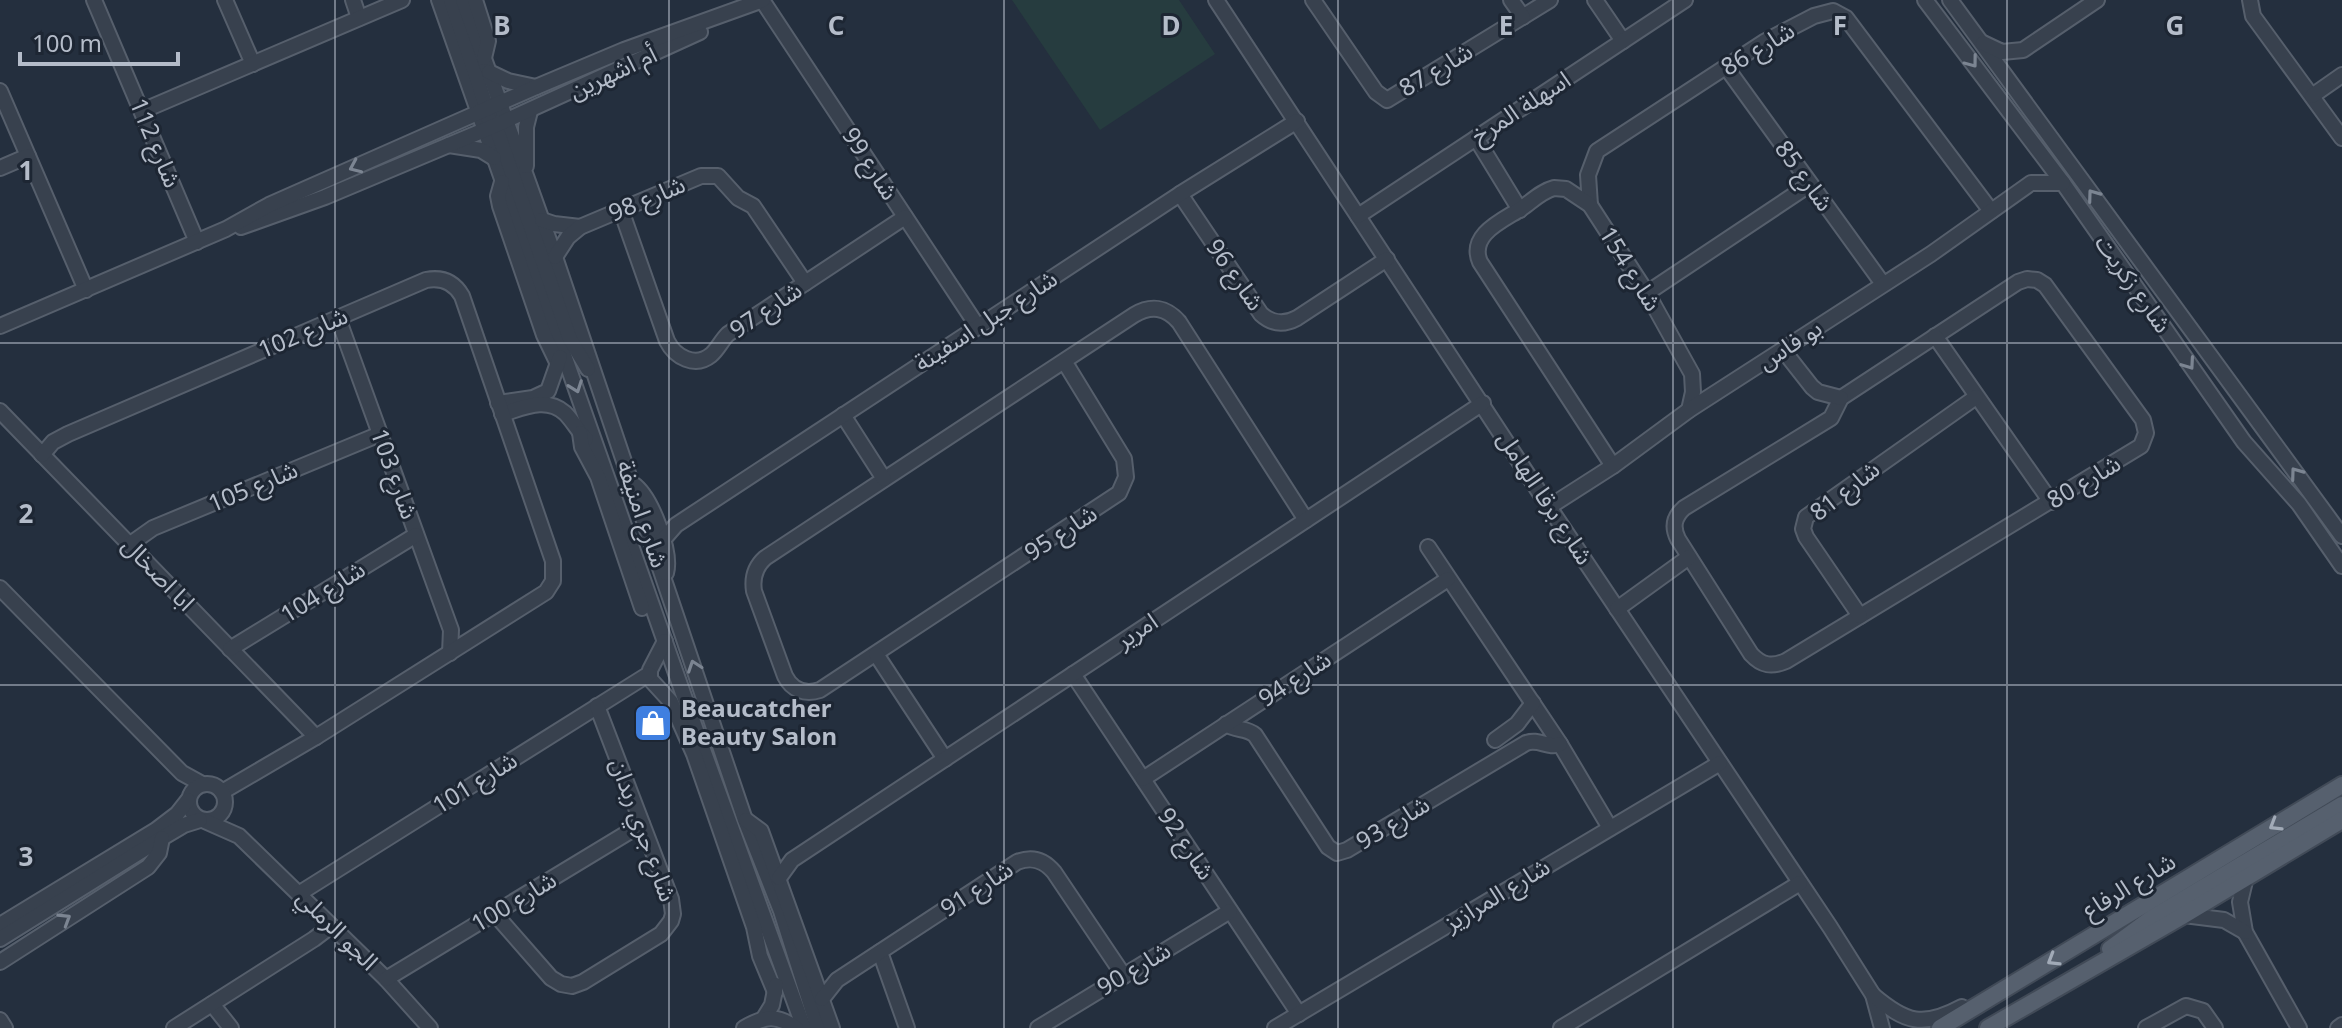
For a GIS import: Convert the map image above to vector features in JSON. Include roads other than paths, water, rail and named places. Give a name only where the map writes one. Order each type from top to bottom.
[{"type":"main road","name":"شارع الرفاع","points":[[1940,1028],[2342,785]]},
{"type":"main road","points":[[2089,970],[2138,927],[2342,805]]},
{"type":"main road","points":[[1988,1028],[2008,1021],[2342,820]]},
{"type":"street","name":"شارع 112","points":[[94,0],[197,242]]},
{"type":"street","points":[[225,0],[253,64]]},
{"type":"street","points":[[353,0],[359,18]]},
{"type":"street","points":[[142,111],[402,0]]},
{"type":"street","name":"شارع امنيفة","points":[[439,0],[491,117],[526,174],[745,820],[784,920],[818,1028]]},
{"type":"street","points":[[451,0],[570,339],[581,360],[596,378]]},
{"type":"street","name":"شارع امنيفة","points":[[463,0],[486,66],[494,158],[560,356],[598,449],[804,1028]]},
{"type":"street","points":[[475,0],[488,41],[486,66],[508,81],[536,87]]},
{"type":"street","name":"أم اشهرين","points":[[491,117],[536,87],[763,0]]},
{"type":"street","name":"شارع 99","points":[[763,0],[978,327]]},
{"type":"street","name":"شارع برقا الهامل","points":[[1216,0],[1873,995],[1882,1028]]},
{"type":"street","name":"شارع 87","points":[[1315,0],[1376,92],[1387,100],[1550,0]]},
{"type":"street","points":[[1595,0],[1623,41]]},
{"type":"street","name":"اسهلة المرخ","points":[[1358,216],[1685,0]]},
{"type":"street","name":"شارع زكريت","points":[[1925,0],[2063,183],[2244,442],[2299,504],[2342,566]]},
{"type":"street","name":"شارع زكريت","points":[[1950,0],[2342,536]]},
{"type":"street","points":[[1981,42],[2002,52],[2023,50],[2097,0]]},
{"type":"street","points":[[2250,0],[2253,16],[2342,138]]},
{"type":"street","points":[[1512,1],[1523,17]]},
{"type":"street","name":"أم اشهرين","points":[[491,117],[530,111],[688,38],[739,10]]},
{"type":"street","name":"شارع 86","points":[[1590,205],[1588,175],[1597,151],[1726,67],[1817,14],[1833,11],[1840,13],[1991,211]]},
{"type":"street","points":[[2017,90],[2014,70],[2023,50]]},
{"type":"street","points":[[370,176],[399,156],[565,84],[585,67]]},
{"type":"street","name":"شارع 85","points":[[1726,67],[1883,284]]},
{"type":"street","points":[[2312,96],[2342,75]]},
{"type":"street","points":[[0,91],[86,290]]},
{"type":"street","points":[[526,174],[526,127],[530,111]]},
{"type":"street","points":[[226,229],[279,215],[448,145],[491,117]]},
{"type":"street","points":[[0,326],[226,229],[269,205],[491,117]]},
{"type":"street","name":"شارع جبل اسفينة","points":[[662,541],[676,525],[1180,194],[1297,121]]},
{"type":"street","points":[[1476,138],[1520,210],[1487,231],[1478,246],[1478,257],[1613,466]]},
{"type":"street","points":[[448,145],[481,150],[494,158]]},
{"type":"street","points":[[2039,150],[2031,183],[2063,183]]},
{"type":"street","points":[[0,168],[28,156]]},
{"type":"street","name":"شارع 98","points":[[555,257],[568,237],[580,227],[701,176],[718,176],[738,198],[753,206],[805,283]]},
{"type":"street","name":"بو فاس","points":[[1549,507],[1613,466],[1689,410],[2031,183]]},
{"type":"street","points":[[1647,293],[1809,185]]},
{"type":"street","name":"شارع 154","points":[[1520,210],[1548,189],[1566,189],[1590,205],[1647,293],[1692,374],[1693,392],[1689,410]]},
{"type":"street","name":"شارع 96","points":[[1180,194],[1261,314],[1275,323],[1287,323],[1297,318],[1387,259]]},
{"type":"street","name":"شارع 97","points":[[621,210],[667,341],[683,358],[699,360],[710,356],[728,334],[905,217]]},
{"type":"street","name":"شارع 98","points":[[542,220],[580,227]]},
{"type":"street","name":"شارع 102","points":[[42,455],[53,442],[68,434],[426,280],[439,279],[450,283],[462,296],[555,574],[546,592],[316,737],[222,792]]},
{"type":"street","name":"شارع 80","points":[[2037,280],[2045,285],[2143,420],[2146,438],[2138,449],[1786,661],[1767,665],[1751,654],[1689,557],[1674,530],[1675,520],[1680,511],[1831,418],[1841,398],[1935,336],[2018,282],[2037,280]]},
{"type":"street","name":"شارع 95","points":[[1064,361],[1124,459],[1126,477],[1119,493],[820,690],[808,692],[796,689],[785,676],[754,591],[753,579],[757,567],[765,558],[884,479],[1140,311],[1158,308],[1170,313],[1179,322],[1306,520]]},
{"type":"street","name":"شارع 103","points":[[338,318],[451,630],[450,653]]},
{"type":"street","points":[[1935,336],[2051,502]]},
{"type":"street","points":[[1783,350],[1818,392],[1841,398]]},
{"type":"street","points":[[500,408],[548,391],[560,356]]},
{"type":"street","name":"شارع 81","points":[[1860,616],[1806,537],[1803,529],[1806,517],[1976,397]]},
{"type":"street","name":"امرير","points":[[779,878],[792,860],[1483,403]]},
{"type":"street","points":[[500,408],[545,404],[565,413],[580,433],[598,449]]},
{"type":"street","name":"ابا اصخال","points":[[0,411],[316,737]]},
{"type":"street","points":[[843,415],[884,479]]},
{"type":"street","points":[[580,433],[582,447],[598,477],[642,608]]},
{"type":"street","name":"شارع 105","points":[[129,545],[153,528],[380,434]]},
{"type":"street","points":[[631,484],[647,496],[668,564],[664,577]]},
{"type":"street","points":[[656,522],[676,525]]},
{"type":"street","name":"شارع 104","points":[[230,649],[416,535]]},
{"type":"street","points":[[1428,547],[1560,744],[1610,828]]},
{"type":"street","points":[[1617,609],[1689,557]]},
{"type":"street","name":"شارع 94","points":[[1143,779],[1448,579]]},
{"type":"street","points":[[0,588],[182,773],[193,793],[193,815],[203,820]]},
{"type":"street","points":[[451,630],[472,639]]},
{"type":"street","points":[[665,641],[649,674],[652,683],[667,697],[676,713],[696,760],[754,927],[761,961],[775,992]]},
{"type":"street","points":[[876,654],[945,759]]},
{"type":"street","name":"شارع 101","points":[[300,893],[649,674]]},
{"type":"street","name":"شارع 92","points":[[1073,674],[1299,1014]]},
{"type":"street","points":[[1495,740],[1517,724],[1533,703]]},
{"type":"street","name":"شارع جري ربدان","points":[[495,914],[551,978],[566,986],[583,982],[667,928],[673,906],[597,706]]},
{"type":"street","points":[[676,713],[697,733]]},
{"type":"street","name":"شارع 93","points":[[1226,724],[1255,735],[1328,847],[1337,853],[1347,850],[1526,743],[1560,744]]},
{"type":"street","name":"شارع المرازيز","points":[[1275,1028],[1720,763]]},
{"type":"street","points":[[0,925],[156,830],[177,814],[193,793],[217,787],[222,792],[224,808],[213,820],[184,825],[0,939]]},
{"type":"street","name":"الجو الرملي","points":[[224,808],[239,836],[386,979],[430,1028]]},
{"type":"street","name":"الجو الرملي","points":[[203,820],[239,836]]},
{"type":"street","points":[[745,820],[761,831],[832,1028]]},
{"type":"street","name":"شارع 100","points":[[386,979],[642,824]]},
{"type":"street","points":[[4,960],[148,867],[159,853],[162,838]]},
{"type":"street","points":[[771,856],[780,861],[792,860]]},
{"type":"street","name":"شارع 91","points":[[822,999],[837,980],[1017,862],[1034,859],[1045,863],[1054,872],[1124,976]]},
{"type":"street","points":[[2246,877],[2240,902],[2245,932],[2299,1028]]},
{"type":"street","points":[[1561,1028],[1800,883]]},
{"type":"street","points":[[784,920],[785,894]]},
{"type":"street","name":"شارع 90","points":[[1038,1028],[1230,911]]},
{"type":"street","points":[[2184,915],[2224,920],[2245,932]]},
{"type":"street","points":[[174,1028],[331,926]]},
{"type":"street","points":[[4,960],[18,927]]},
{"type":"street","points":[[880,952],[907,1028]]},
{"type":"street","points":[[764,1018],[775,992],[777,957]]},
{"type":"street","name":"شارع 91","points":[[817,982],[837,980]]},
{"type":"street","name":"شارع برقا الهامل","points":[[1873,995],[1902,1017],[1926,1021],[1941,1018],[1978,998],[2005,989]]},
{"type":"street","points":[[212,1004],[231,1028]]},
{"type":"street","points":[[2146,1028],[2186,1006],[2203,1011],[2215,1028]]},
{"type":"street","points":[[744,1028],[774,1016],[796,1028]]},
{"type":"street","points":[[0,1020],[5,1028]]},
{"type":"place","name":"Beaucatcher Beauty Salon","points":[[653,723]]}]
